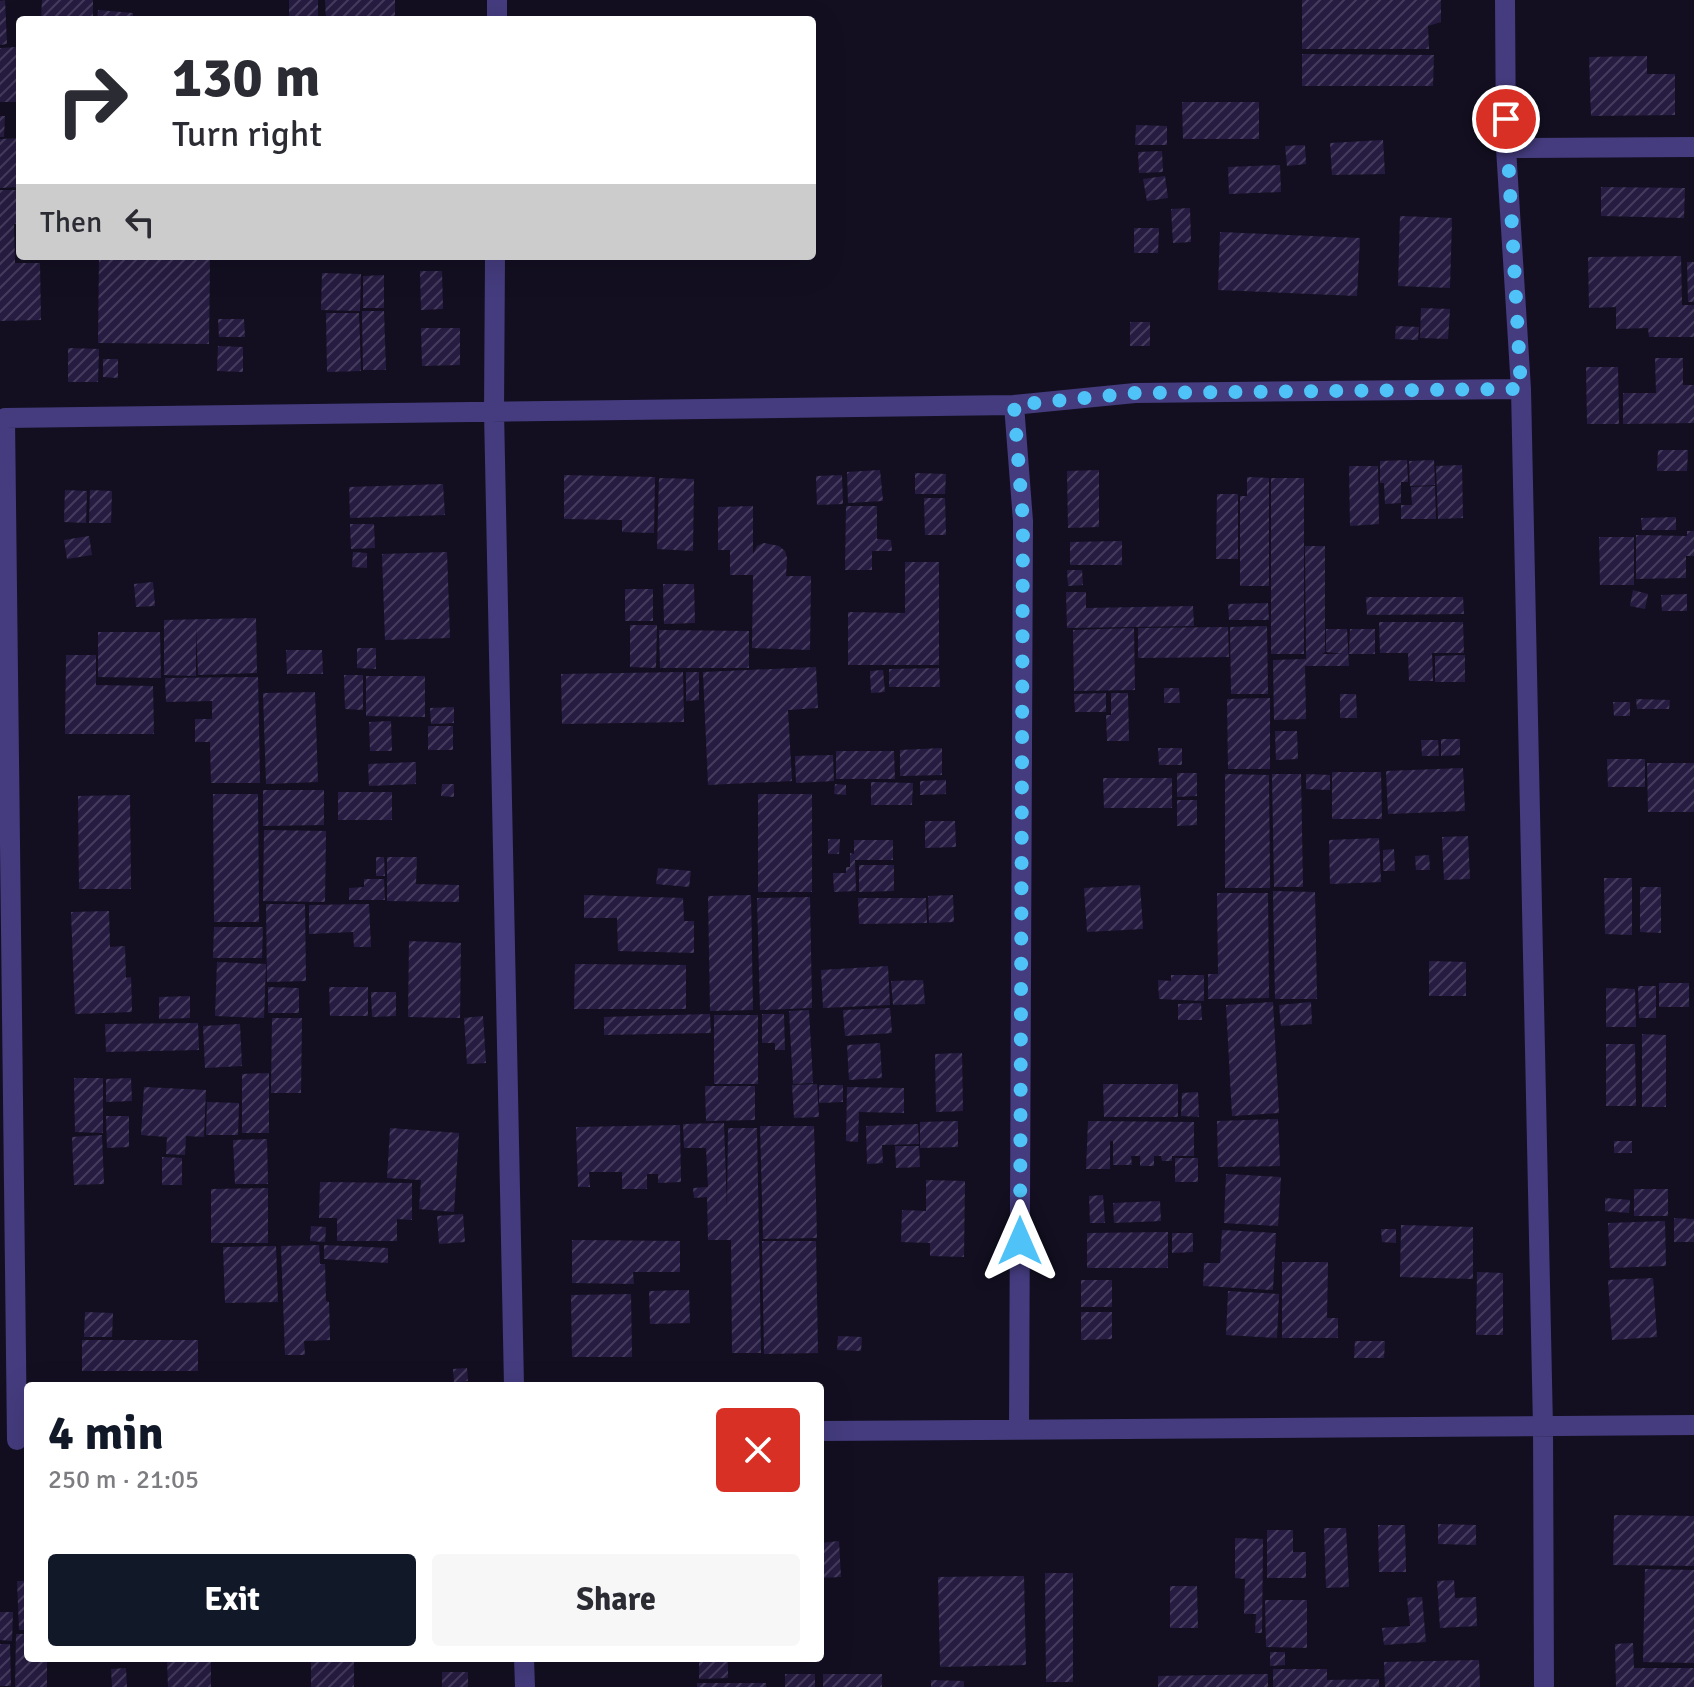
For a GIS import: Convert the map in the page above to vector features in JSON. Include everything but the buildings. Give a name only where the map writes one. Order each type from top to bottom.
[{"type":"street","points":[[1505,0],[1506,148],[1521,389],[1543,1427],[1544,1687]]},
{"type":"street","points":[[1506,148],[1694,147]]},
{"type":"street","points":[[495,260],[494,411],[514,1382]]},
{"type":"street","points":[[15,1440],[5,418],[1014,405],[1135,393],[1521,389]]},
{"type":"street","points":[[1014,405],[1023,521],[1019,1429]]},
{"type":"street","points":[[824,1431],[1694,1425]]},
{"type":"street","points":[[524,1662],[525,1687]]},
{"type":"route","points":[[1020,1241],[1023,521],[1014,405],[1135,393],[1521,389],[1506,119]]}]
